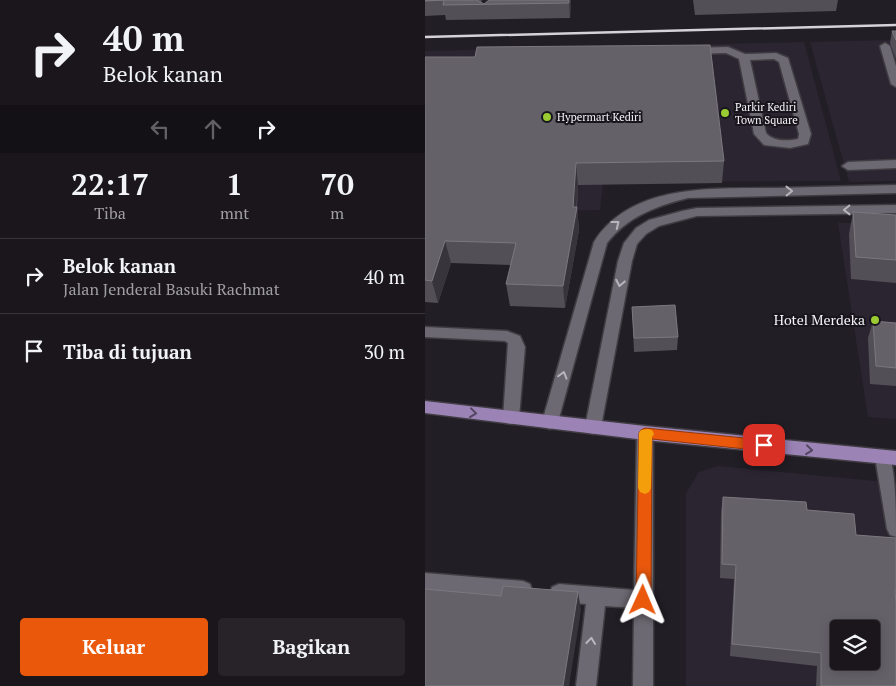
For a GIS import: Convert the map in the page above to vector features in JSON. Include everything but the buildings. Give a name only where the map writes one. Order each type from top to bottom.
[{"type":"main road","points":[[425,407],[645,433],[889,458]]},
{"type":"street","points":[[885,46],[896,84]]},
{"type":"street","points":[[680,52],[728,50],[744,56],[776,56],[784,60],[805,134],[804,141],[790,144],[768,142],[760,134],[744,56]]},
{"type":"street","points":[[848,166],[896,164]]},
{"type":"street","points":[[550,422],[601,242],[610,228],[622,219],[656,202],[688,194],[896,189]]},
{"type":"street","points":[[761,192],[765,210]]},
{"type":"street","points":[[688,194],[697,212]]},
{"type":"street","points":[[593,427],[625,261],[631,243],[641,231],[654,223],[697,212],[896,209]]},
{"type":"street","points":[[425,332],[507,336],[515,340],[517,347],[511,418]]},
{"type":"street","points":[[643,686],[645,433]]},
{"type":"street","points":[[889,458],[896,529]]},
{"type":"street","points":[[425,582],[643,600]]},
{"type":"street","points":[[586,686],[596,597]]},
{"type":"shaded area","points":[[896,40],[896,181],[849,182],[810,42]]},
{"type":"shaded area","points":[[804,42],[841,181],[603,182],[600,210],[425,212],[425,51]]},
{"type":"shaded area","name":"Hotel Merdeka","points":[[838,223],[896,223],[896,419],[868,417]]},
{"type":"shaded area","points":[[718,466],[896,483],[896,686],[686,686],[686,493],[699,472]]},
{"type":"railway","points":[[425,37],[896,25]]},
{"type":"slow traffic","points":[[645,488],[645,433],[648,434]]},
{"type":"place","name":"Parkir Kediri Town Square","points":[[725,113]]},
{"type":"place","name":"Hypermart Kediri","points":[[547,117]]},
{"type":"place","name":"Hotel Merdeka","points":[[875,320]]},
{"type":"route","points":[[643,600],[645,433],[764,445]]}]
